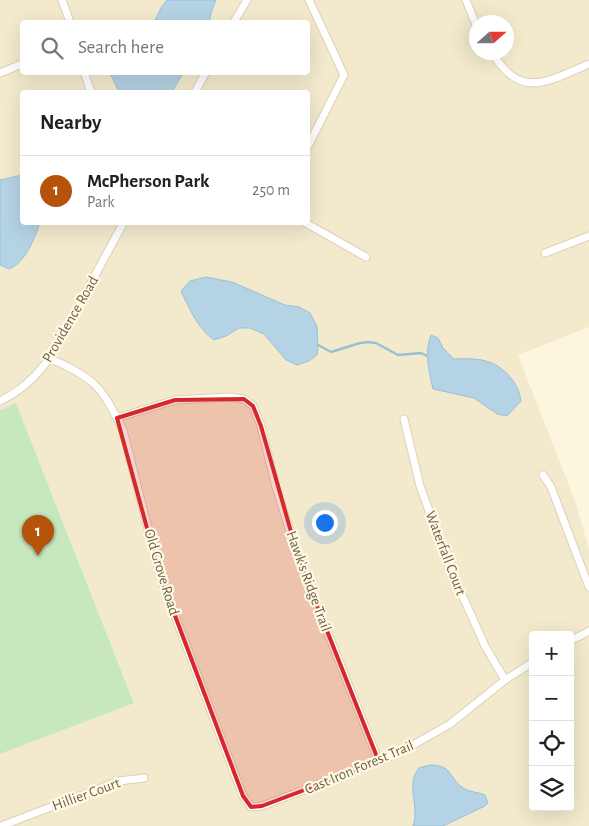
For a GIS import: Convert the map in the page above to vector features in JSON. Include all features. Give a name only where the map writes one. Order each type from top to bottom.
[{"type":"street","points":[[62,0],[69,20]]},
{"type":"street","points":[[235,20],[246,0]]},
{"type":"street","points":[[309,0],[344,75],[310,142]]},
{"type":"street","points":[[466,0],[472,15]]},
{"type":"street","points":[[498,60],[512,78],[520,82],[536,83],[589,64]]},
{"type":"street","points":[[0,73],[20,65]]},
{"type":"street","points":[[85,75],[90,90]]},
{"type":"street","points":[[196,90],[204,75]]},
{"type":"street","name":"Providence Road","points":[[0,401],[13,395],[30,382],[50,359],[122,225]]},
{"type":"street","points":[[309,225],[366,257]]},
{"type":"street","points":[[545,253],[589,236]]},
{"type":"street","name":"Old Grove Road","points":[[50,359],[61,362],[95,384],[113,409],[123,430],[160,576],[243,796],[251,807]]},
{"type":"street","name":"Hawk's Ridge Trail","points":[[117,418],[175,400],[229,397],[244,400],[253,406],[261,426],[276,487],[299,560],[379,762]]},
{"type":"street","name":"Waterfall Court","points":[[404,419],[420,486],[450,568],[485,646],[505,680]]},
{"type":"street","points":[[542,475],[550,487],[589,587]]},
{"type":"street","points":[[574,639],[589,631]]},
{"type":"street","name":"Cast Iron Forest Trail","points":[[251,807],[262,806],[397,754],[450,724],[505,680],[529,665]]},
{"type":"street","name":"Hillier Court","points":[[1,826],[119,781],[144,778]]},
{"type":"highlighted area","points":[[244,399],[253,406],[261,426],[299,560],[379,762],[262,806],[251,807],[243,796],[160,576],[117,418],[175,400]]},
{"type":"shaded area","points":[[0,0],[589,0],[589,327],[518,355],[575,501],[589,549],[589,826],[0,826],[0,754],[134,702],[16,403],[0,410]]},
{"type":"green space","points":[[16,403],[134,703],[0,754],[0,410]]},
{"type":"water","points":[[167,0],[216,0],[210,20],[155,20]]},
{"type":"water","points":[[111,75],[182,75],[173,90],[118,90]]},
{"type":"water","points":[[20,175],[20,225],[39,225],[25,256],[9,269],[0,265],[0,180]]},
{"type":"water","points":[[206,277],[232,282],[285,305],[299,307],[310,313],[317,326],[317,355],[309,361],[297,365],[286,360],[264,334],[250,328],[239,328],[226,336],[214,340],[203,330],[181,291],[190,281]]},
{"type":"water","points":[[431,335],[438,338],[443,348],[454,359],[482,360],[499,367],[514,382],[521,401],[507,416],[497,414],[474,398],[433,389],[428,355]]},
{"type":"water","points":[[430,765],[447,769],[464,789],[485,795],[488,803],[443,826],[413,826],[415,811],[413,781],[419,768]]},
{"type":"waterway","points":[[318,345],[331,352],[368,342],[376,343],[398,355],[421,353],[427,356]]},
{"type":"place","name":"McPherson Park","points":[[38,556]]}]
